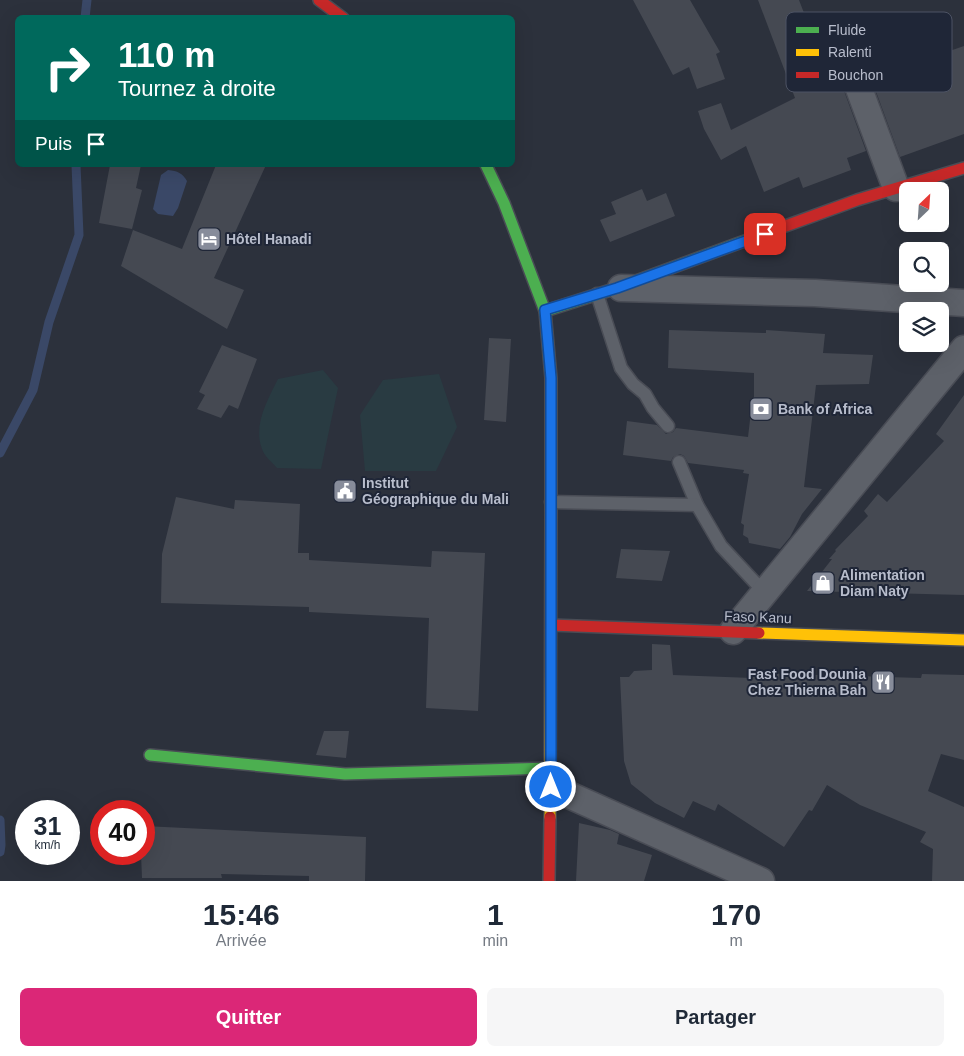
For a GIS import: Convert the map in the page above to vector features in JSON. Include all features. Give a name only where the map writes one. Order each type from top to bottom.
[{"type":"street","points":[[319,0],[339,15]]},
{"type":"street","points":[[860,92],[896,188]]},
{"type":"street","points":[[487,167],[504,203],[545,310],[551,378],[551,778],[549,881]]},
{"type":"street","points":[[545,310],[607,291],[857,200],[964,168]]},
{"type":"street","points":[[607,291],[815,293],[964,303]]},
{"type":"street","points":[[733,631],[964,349]]},
{"type":"street","name":"Faso Kanu","points":[[551,625],[964,640]]},
{"type":"street","points":[[150,755],[345,774],[551,778],[761,881]]},
{"type":"lane","points":[[607,291],[621,368],[633,384],[645,394],[653,408],[668,426]]},
{"type":"lane","points":[[679,462],[697,505],[721,546],[765,593]]},
{"type":"lane","points":[[551,502],[697,505]]},
{"type":"shaded area","points":[[323,370],[338,388],[321,469],[277,468],[264,454],[262,449],[259,431],[262,413],[278,379]]},
{"type":"shaded area","points":[[439,374],[457,427],[436,471],[365,471],[360,415],[383,380]]},
{"type":"water","points":[[168,170],[179,173],[187,181],[178,208],[173,216],[158,214],[153,209],[161,175]]},
{"type":"building","points":[[633,0],[690,0],[720,52],[716,54],[725,79],[697,89],[689,67],[673,75]]},
{"type":"building","points":[[758,0],[799,0],[804,12],[786,12],[786,74]]},
{"type":"building","points":[[964,46],[964,134],[900,157],[876,92],[952,92],[952,50]]},
{"type":"building","points":[[793,92],[844,92],[866,151],[847,158],[851,170],[803,188],[799,177],[764,192],[746,146],[721,160],[704,129],[698,111],[721,103],[731,130],[795,98]]},
{"type":"building","points":[[110,167],[141,167],[136,188],[142,190],[132,229],[99,223]]},
{"type":"building","name":"Hôtel Hanadi","points":[[215,167],[265,167],[214,278],[244,290],[227,329],[121,266],[133,230],[182,249]]},
{"type":"building","points":[[642,189],[647,201],[666,193],[675,216],[610,242],[600,220],[616,214],[611,202]]},
{"type":"building","points":[[669,330],[766,333],[766,330],[825,334],[823,353],[873,355],[869,384],[816,385],[804,487],[822,489],[802,514],[790,537],[780,549],[749,543],[748,538],[743,535],[744,525],[741,523],[749,474],[743,473],[744,470],[688,463],[684,456],[680,454],[673,457],[671,461],[623,455],[627,421],[657,425],[666,434],[673,432],[676,428],[748,437],[754,404],[754,373],[668,368]]},
{"type":"building","points":[[489,338],[511,339],[506,422],[484,420]]},
{"type":"building","points":[[222,345],[257,359],[238,409],[229,405],[221,418],[197,409],[205,395],[199,392]]},
{"type":"building","points":[[964,395],[964,595],[807,591],[832,559],[829,559],[835,550],[868,516],[864,511],[878,494],[887,502],[944,441],[936,434]]},
{"type":"building","points":[[176,497],[234,509],[235,500],[300,504],[298,553],[309,553],[309,560],[431,567],[432,551],[485,553],[478,711],[426,708],[429,618],[309,612],[309,607],[161,603],[162,554]]},
{"type":"building","points":[[621,549],[670,551],[662,581],[616,578]]},
{"type":"building","points":[[652,644],[670,645],[673,675],[752,678],[757,673],[921,678],[922,674],[964,675],[964,760],[941,754],[928,791],[964,807],[964,881],[932,881],[933,849],[920,842],[926,832],[860,805],[827,785],[812,811],[809,810],[784,847],[718,804],[715,811],[693,801],[684,818],[655,803],[631,784],[624,761],[620,677],[629,677],[634,671],[652,670]]},
{"type":"building","points":[[324,731],[349,731],[346,758],[316,755]]},
{"type":"building","points":[[579,823],[610,830],[619,834],[617,844],[652,855],[644,881],[576,881]]},
{"type":"building","points":[[155,827],[366,837],[365,881],[309,881],[309,876],[221,874],[222,878],[142,878],[141,865],[155,865]]},
{"type":"waterway","points":[[85,15],[87,0]]},
{"type":"waterway","points":[[0,453],[33,390],[49,322],[79,235],[76,167]]},
{"type":"waterway","points":[[0,820],[0,852]]},
{"type":"traffic: fast","points":[[487,167],[504,203],[545,311],[551,378],[551,515]]},
{"type":"traffic: fast","points":[[545,311],[617,288],[758,236]]},
{"type":"traffic: fast","points":[[150,755],[345,774],[551,768]]},
{"type":"traffic: slow","points":[[550,817],[551,515]]},
{"type":"traffic: slow","points":[[759,633],[964,640]]},
{"type":"traffic: jam","points":[[319,0],[339,15]]},
{"type":"traffic: jam","points":[[758,236],[857,200],[964,168]]},
{"type":"traffic: jam","points":[[551,625],[759,633]]},
{"type":"traffic: jam","points":[[549,881],[550,817]]},
{"type":"place","name":"Hôtel Hanadi","points":[[209,239]]},
{"type":"place","name":"Bank of Africa","points":[[761,409]]},
{"type":"place","name":"Institut Géographique du Mali","points":[[345,491]]},
{"type":"place","name":"Alimentation Diam Naty","points":[[823,583]]},
{"type":"place","name":"Fast Food Dounia Chez Thierna Bah","points":[[883,682]]},
{"type":"route","points":[[551,787],[551,378],[545,310],[617,288],[765,234]]}]
